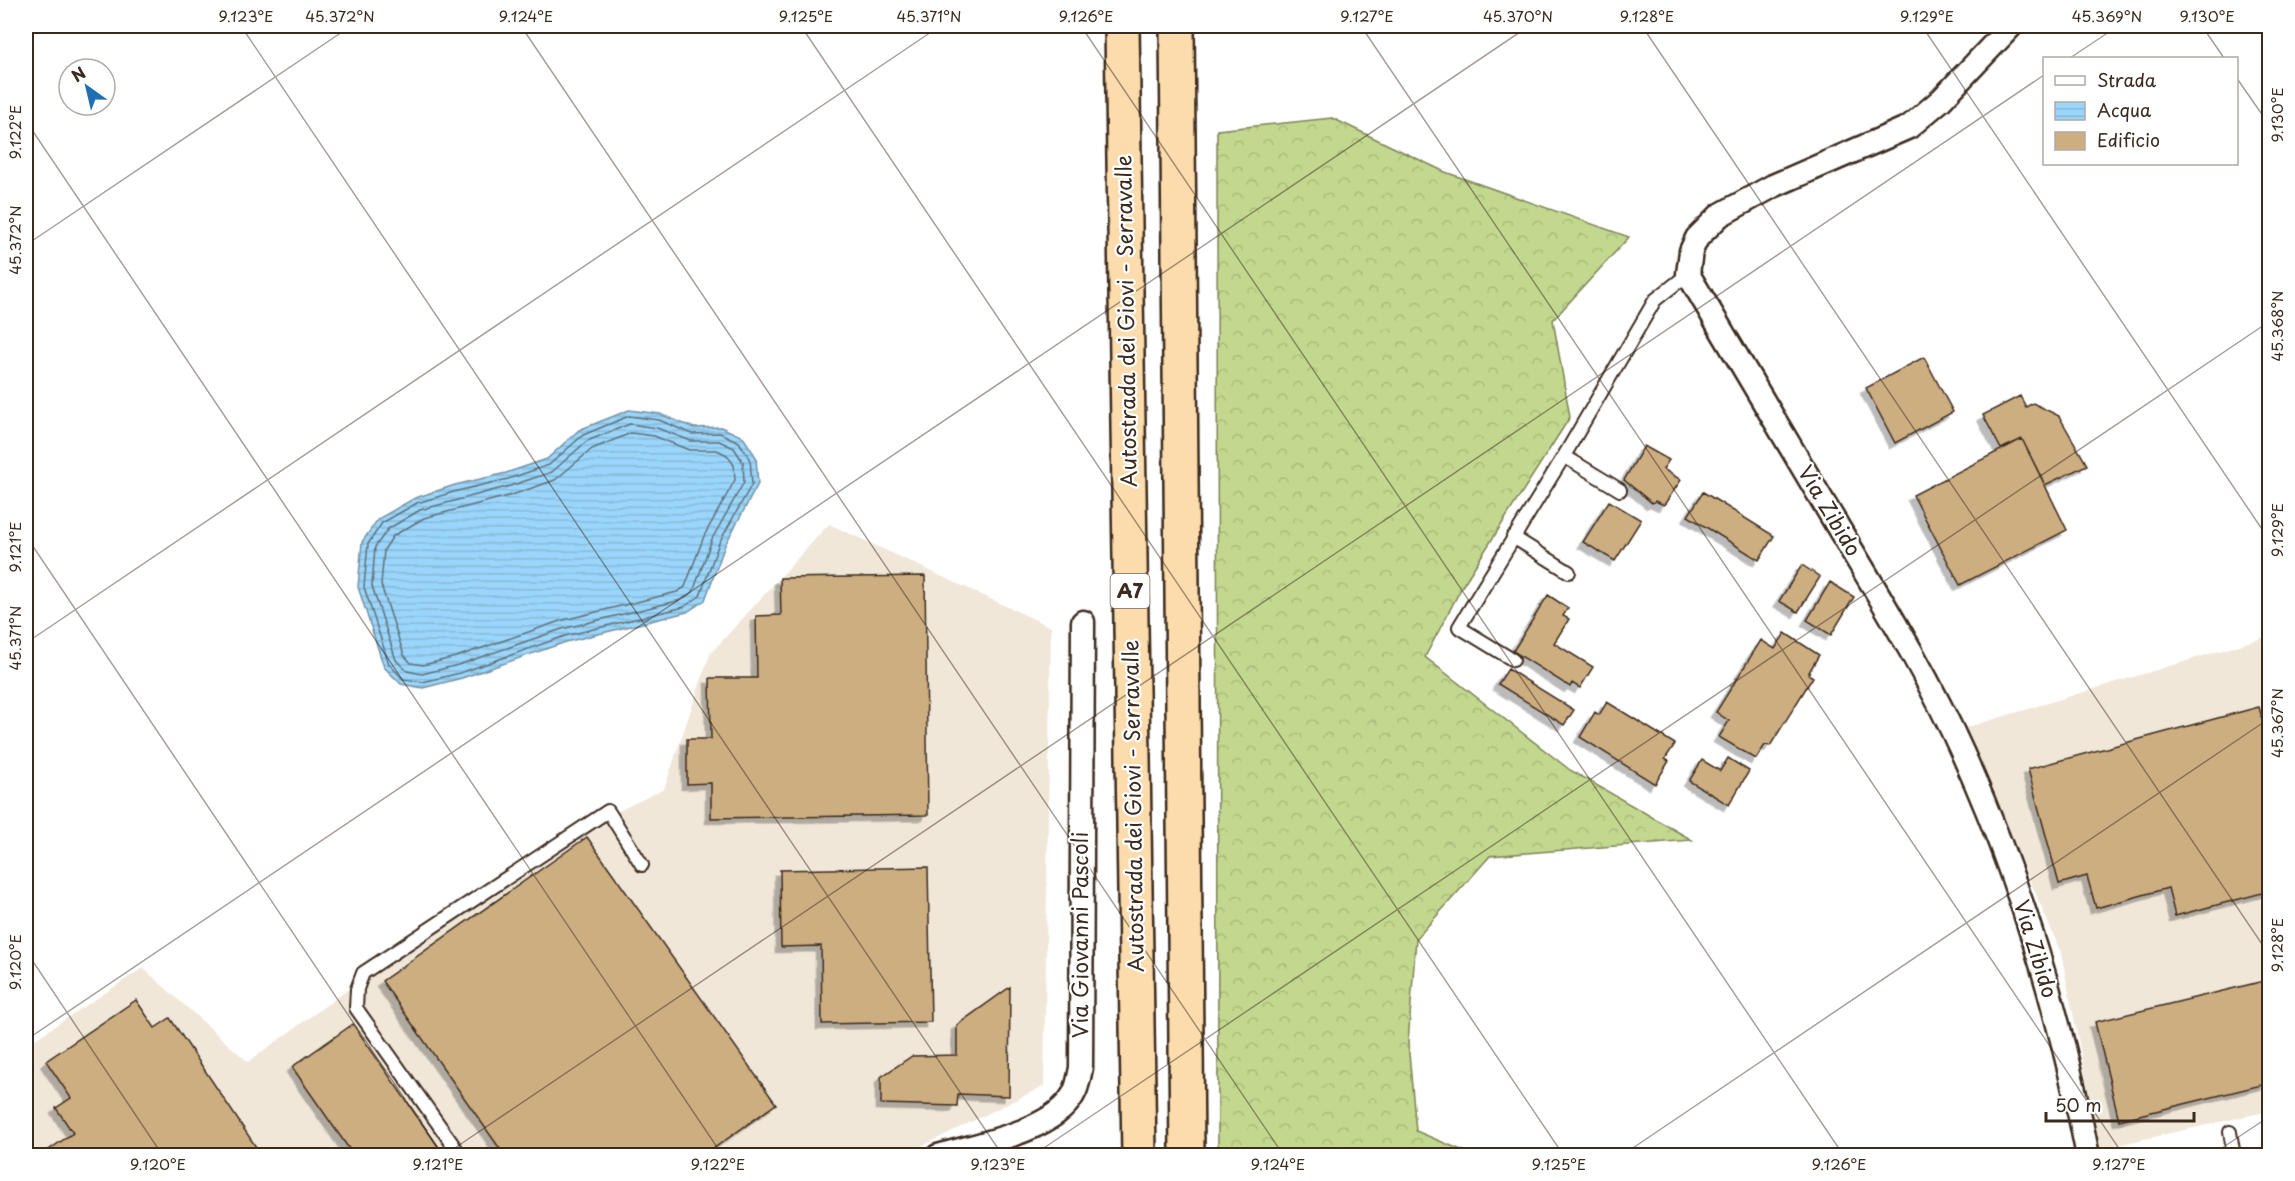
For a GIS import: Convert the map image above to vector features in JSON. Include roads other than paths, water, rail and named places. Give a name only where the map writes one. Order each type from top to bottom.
[{"type":"highway","name":"Autostrada dei Giovi - Serravalle","points":[[1122,26],[1139,1155]]},
{"type":"highway","points":[[1177,26],[1187,1155]]},
{"type":"street","points":[[1688,274],[1691,251],[1697,238],[1720,215],[1773,186],[1909,127],[1941,100],[2011,26]]},
{"type":"street","name":"Via Zibido","points":[[1688,274],[1911,649],[1963,753],[1994,827],[2043,969],[2074,1084],[2088,1155]]},
{"type":"street","name":"Via Giovanni Pascoli","points":[[938,1155],[1033,1127],[1064,1108],[1078,1083],[1081,1068],[1083,622]]},
{"type":"lane","points":[[1513,660],[1459,627],[1564,456],[1655,300],[1688,274]]},
{"type":"lane","points":[[1564,456],[1620,490]]},
{"type":"lane","points":[[1513,537],[1569,572]]},
{"type":"lane","points":[[461,1155],[356,1008],[357,989],[363,973],[608,811],[642,865]]},
{"type":"lane","points":[[2230,1132],[2234,1155]]},
{"type":"water","points":[[629,410],[660,414],[694,428],[721,427],[743,437],[756,457],[758,484],[725,545],[705,600],[687,612],[566,642],[462,678],[423,688],[401,684],[384,667],[358,587],[362,542],[378,519],[415,498],[455,485],[506,473],[547,459],[579,430]]}]
